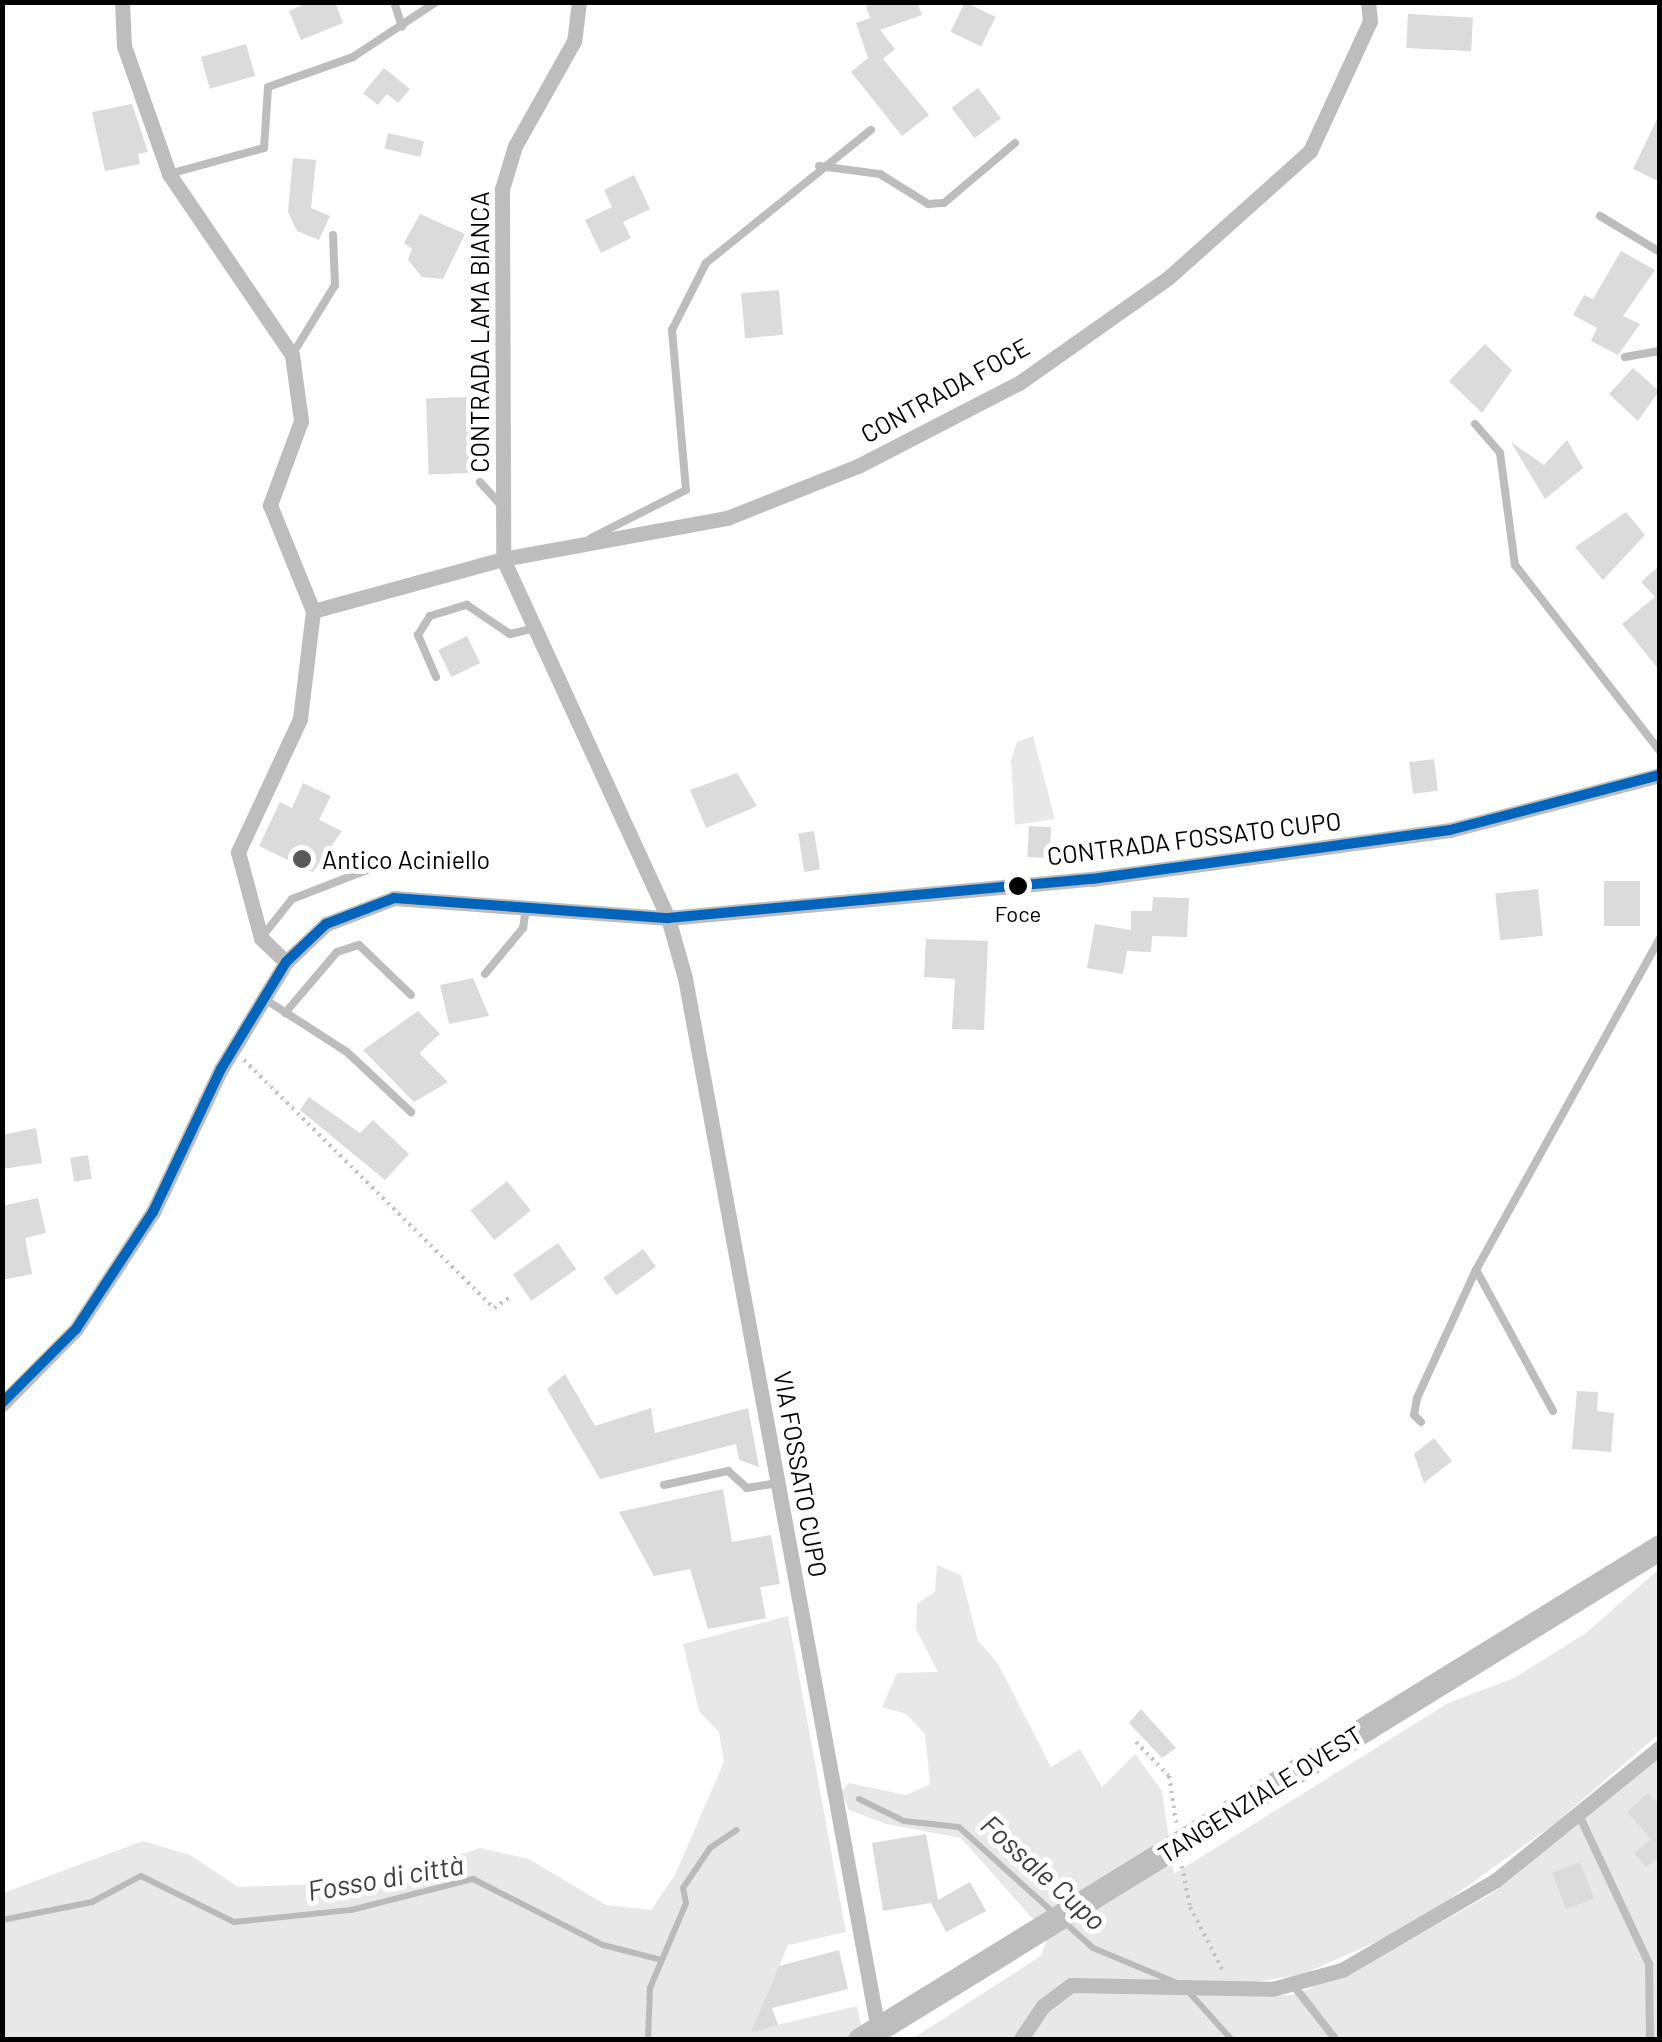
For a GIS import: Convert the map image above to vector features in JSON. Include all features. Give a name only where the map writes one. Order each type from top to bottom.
[{"type":"main road","name":"TANGENZIALE OVEST","points":[[860,2040],[1660,1547]]},
{"type":"street","points":[[122,2],[124,46],[170,174],[292,355],[300,422],[270,506],[312,610],[300,719],[238,852],[261,938],[286,962]]},
{"type":"street","name":"CONTRADA LAMA BIANCA","points":[[503,558],[502,189],[515,146],[574,41],[578,2]]},
{"type":"street","name":"CONTRADA FOCE","points":[[312,610],[503,558],[727,518],[858,466],[1019,382],[1168,278],[1310,151],[1370,21],[1368,2]]},
{"type":"street","points":[[503,558],[668,918]]},
{"type":"street","name":"CONTRADA FOSSATO CUPO","points":[[2,1404],[76,1329],[153,1212],[233,1048],[286,962],[326,924],[394,898],[668,918],[1092,879],[1431,832],[1660,775]]},
{"type":"street","name":"VIA FOSSATO CUPO","points":[[668,918],[720,1144],[777,1483],[880,2040]]},
{"type":"street","points":[[1020,2040],[1043,2006],[1071,1985],[1172,1986],[1195,1991],[1294,1986],[1442,1916],[1658,1751]]},
{"type":"lane","points":[[394,2],[402,27]]},
{"type":"lane","points":[[170,174],[264,148],[268,87],[353,57],[436,2]]},
{"type":"lane","points":[[588,540],[686,490],[672,330],[706,264],[819,166],[871,130]]},
{"type":"lane","points":[[819,166],[880,174],[928,204],[944,204],[1015,144]]},
{"type":"lane","points":[[1600,216],[1660,252]]},
{"type":"lane","points":[[292,355],[335,285],[333,236]]},
{"type":"lane","points":[[1624,357],[1660,351]]},
{"type":"lane","points":[[1475,424],[1500,454],[1515,565],[1660,751]]},
{"type":"lane","points":[[480,482],[503,507]]},
{"type":"lane","points":[[436,677],[418,636],[430,616],[466,605],[510,634],[535,628]]},
{"type":"lane","points":[[261,938],[292,900],[372,868]]},
{"type":"lane","points":[[485,974],[522,928],[526,908]]},
{"type":"lane","points":[[1422,1422],[1414,1415],[1417,1398],[1476,1270],[1660,938]]},
{"type":"lane","points":[[285,1013],[336,952],[359,945],[411,995]]},
{"type":"lane","points":[[263,998],[347,1052],[411,1112]]},
{"type":"lane","points":[[1476,1270],[1553,1411]]},
{"type":"lane","points":[[664,1486],[728,1471],[747,1488],[777,1483]]},
{"type":"lane","points":[[1579,1815],[1649,1964],[1650,2040]]},
{"type":"lane","points":[[1294,1986],[1336,2040]]},
{"type":"path","points":[[233,1048],[494,1308],[509,1298]]},
{"type":"shaded area","points":[[1033,736],[1055,819],[1015,825],[1011,760],[1017,742]]},
{"type":"shaded area","points":[[937,1565],[961,1575],[978,1641],[997,1662],[1051,1767],[1080,1749],[1102,1787],[1135,1754],[1162,1791],[1174,1874],[1448,1703],[1514,1678],[1586,1633],[1659,1569],[1659,1734],[1554,1824],[1412,1926],[1301,1975],[1226,1986],[1233,1996],[1293,1995],[1362,1967],[1493,1893],[1659,1758],[1659,2039],[912,2039],[1041,1956],[1048,1936],[961,1838],[886,1824],[849,1810],[841,1792],[849,1783],[906,1795],[930,1784],[925,1734],[906,1714],[882,1707],[897,1673],[938,1672],[916,1629],[917,1604],[935,1592]]},
{"type":"shaded area","points":[[788,1616],[846,1932],[788,1945],[752,2031],[857,2006],[864,2039],[3,2040],[3,1893],[143,1841],[190,1855],[238,1887],[379,1882],[480,1848],[529,1859],[606,1905],[651,1910],[675,1875],[724,1762],[719,1732],[699,1711],[683,1644]]},
{"type":"building","points":[[309,2],[335,2],[343,23],[301,40],[289,11]]},
{"type":"building","points":[[876,2],[917,2],[922,15],[880,30],[895,49],[883,59],[929,115],[902,136],[851,72],[868,58],[856,23],[870,18],[866,6]]},
{"type":"building","points":[[965,2],[996,17],[981,47],[951,32]]},
{"type":"building","points":[[1408,14],[1473,17],[1471,51],[1406,48]]},
{"type":"building","points":[[246,44],[255,76],[210,89],[201,57]]},
{"type":"building","points":[[384,68],[410,89],[398,103],[387,94],[378,105],[363,93]]},
{"type":"building","points":[[978,88],[1001,118],[975,138],[952,108]]},
{"type":"building","points":[[132,104],[148,152],[138,154],[140,164],[105,171],[92,112]]},
{"type":"building","points":[[1660,113],[1660,182],[1633,169]]},
{"type":"building","points":[[388,133],[424,141],[420,157],[384,149]]},
{"type":"building","points":[[293,158],[316,160],[311,208],[330,216],[319,240],[297,231],[288,212]]},
{"type":"building","points":[[634,175],[650,209],[623,222],[631,238],[601,253],[585,220],[612,207],[604,190]]},
{"type":"building","points":[[420,214],[465,234],[443,279],[422,277],[408,260],[412,249],[404,243]]},
{"type":"building","points":[[1621,251],[1655,270],[1623,316],[1640,324],[1618,355],[1591,341],[1597,328],[1573,315],[1584,295],[1593,299]]},
{"type":"building","points":[[779,290],[783,335],[745,338],[741,293]]},
{"type":"building","points":[[1485,344],[1512,370],[1482,413],[1449,381]]},
{"type":"building","points":[[1633,368],[1659,391],[1638,421],[1609,394]]},
{"type":"building","points":[[467,397],[470,473],[429,474],[426,398]]},
{"type":"building","points":[[1567,440],[1583,468],[1545,499],[1511,442],[1544,465]]},
{"type":"building","points":[[1626,512],[1645,535],[1603,580],[1575,547]]},
{"type":"building","points":[[1660,565],[1660,671],[1622,624],[1655,597],[1641,582]]},
{"type":"building","points":[[467,636],[480,663],[451,677],[438,650]]},
{"type":"building","points":[[1434,759],[1438,791],[1413,794],[1409,762]]},
{"type":"building","points":[[737,773],[757,806],[706,828],[690,790]]},
{"type":"building","points":[[303,783],[331,796],[319,820],[342,831],[313,872],[259,846],[280,802],[292,808]]},
{"type":"building","points":[[1029,826],[1051,827],[1049,858],[1027,857]]},
{"type":"building","points":[[814,831],[820,870],[804,872],[798,834]]},
{"type":"building","points":[[1604,881],[1640,881],[1640,926],[1604,926]]},
{"type":"building","points":[[1538,889],[1543,936],[1500,940],[1495,893]]},
{"type":"building","points":[[1153,897],[1189,898],[1187,937],[1152,936],[1151,952],[1127,951],[1123,974],[1087,968],[1095,924],[1131,930],[1131,911],[1152,911]]},
{"type":"building","points":[[926,939],[988,941],[984,1030],[952,1029],[955,979],[924,977]]},
{"type":"building","points":[[473,978],[489,1016],[449,1024],[440,985]]},
{"type":"building","points":[[418,1011],[440,1034],[419,1053],[448,1082],[414,1102],[363,1050]]},
{"type":"building","points":[[309,1097],[360,1133],[373,1120],[409,1154],[385,1180],[300,1110]]},
{"type":"building","points":[[36,1128],[42,1163],[2,1169],[2,1135]]},
{"type":"building","points":[[88,1155],[92,1179],[74,1182],[70,1158]]},
{"type":"building","points":[[507,1181],[531,1211],[494,1240],[470,1211]]},
{"type":"building","points":[[38,1198],[46,1233],[25,1238],[32,1274],[2,1280],[2,1206]]},
{"type":"building","points":[[558,1243],[576,1269],[531,1301],[513,1275]]},
{"type":"building","points":[[643,1249],[656,1267],[616,1296],[603,1278]]},
{"type":"building","points":[[565,1374],[595,1426],[651,1408],[655,1433],[748,1408],[759,1467],[739,1460],[736,1444],[600,1479],[547,1389]]},
{"type":"building","points":[[1577,1391],[1598,1392],[1597,1411],[1614,1413],[1611,1452],[1572,1449]]},
{"type":"building","points":[[1434,1438],[1452,1461],[1424,1483],[1414,1454]]},
{"type":"building","points":[[723,1489],[732,1542],[771,1535],[780,1584],[760,1587],[766,1618],[708,1629],[690,1569],[654,1576],[619,1512]]},
{"type":"building","points":[[1141,1709],[1176,1748],[1162,1758],[1129,1723]]},
{"type":"building","points":[[1648,1793],[1660,1806],[1660,1856],[1646,1867],[1634,1853],[1651,1839],[1627,1812]]},
{"type":"building","points":[[926,1834],[938,1900],[970,1882],[986,1911],[946,1932],[931,1903],[883,1911],[872,1843]]},
{"type":"building","points":[[1580,1862],[1594,1898],[1566,1909],[1552,1873]]},
{"type":"building","points":[[839,1950],[848,1989],[772,2008],[778,2025],[751,2032],[779,1966]]},
{"type":"waterway","name":"Fossale Cupo","points":[[859,1799],[904,1821],[959,1827],[1054,1913]]},
{"type":"waterway","name":"Fossale Cupo","points":[[648,2040],[650,1988],[686,1903],[683,1888],[710,1848],[737,1830]]},
{"type":"waterway","name":"Fosso di città","points":[[2,1920],[92,1902],[141,1876],[234,1922],[351,1910],[473,1879],[603,1945],[658,1959]]},
{"type":"waterway","name":"Fossale Cupo","points":[[1063,1921],[1093,1948],[1177,1983]]},
{"type":"waterway","points":[[1187,1990],[1232,2040]]},
{"type":"transit line","points":[[2,1403],[76,1329],[153,1212],[221,1069],[286,962],[326,924],[394,898],[668,918],[1092,879],[1450,830],[1660,775]]},
{"type":"place","name":"Antico Aciniello","points":[[302,859]]},
{"type":"place","name":"Foce","points":[[1018,886]]}]
